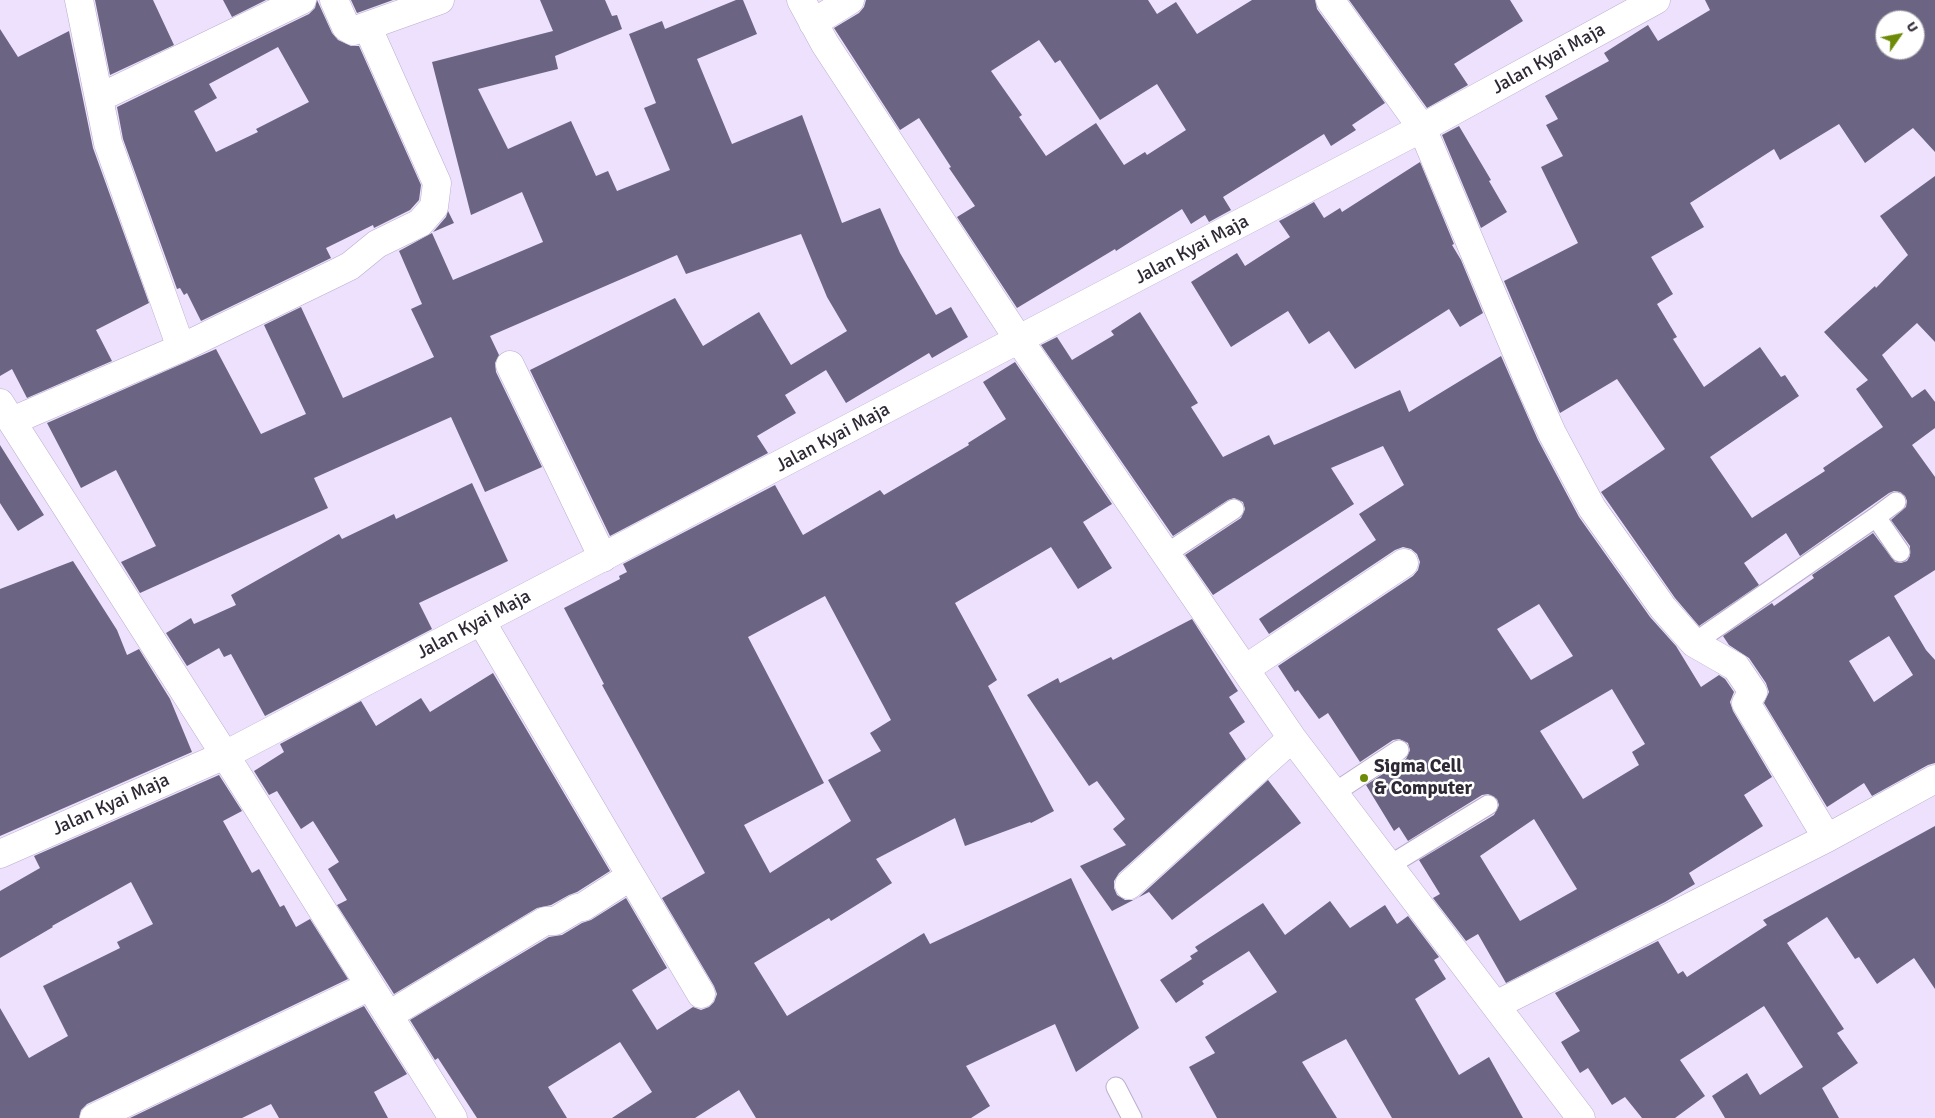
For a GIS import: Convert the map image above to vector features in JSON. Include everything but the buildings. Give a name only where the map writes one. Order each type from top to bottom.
[{"type":"street","points":[[79,0],[108,143],[181,348]]},
{"type":"street","points":[[99,98],[302,0]]},
{"type":"street","points":[[334,0],[349,30],[353,31],[440,0]]},
{"type":"street","points":[[850,0],[807,11],[825,44],[1019,340],[1292,738],[1496,1005],[1569,1115]]},
{"type":"street","points":[[1330,0],[1422,128],[1552,433],[1592,508],[1663,608],[1694,643],[1736,667],[1753,692],[1746,704],[1827,838]]},
{"type":"street","name":"Jalan Kyai Maja","points":[[0,854],[225,755],[1422,128],[1656,0]]},
{"type":"street","points":[[367,26],[437,184],[434,207],[420,223],[378,244],[350,266],[181,348],[6,412],[454,1118]]},
{"type":"street","points":[[510,365],[603,558]]},
{"type":"street","points":[[1246,669],[1404,563]]},
{"type":"street","points":[[481,621],[701,994]]},
{"type":"street","points":[[1129,884],[1292,738]]},
{"type":"street","points":[[1496,1005],[1827,838],[1935,779]]},
{"type":"street","points":[[388,1015],[546,921],[555,921],[577,908],[583,907],[631,876]]},
{"type":"street","points":[[94,1118],[370,986]]},
{"type":"lane","points":[[1694,643],[1896,502]]},
{"type":"lane","points":[[1166,554],[1234,509]]},
{"type":"lane","points":[[1876,516],[1900,552]]},
{"type":"lane","points":[[1334,793],[1399,750]]},
{"type":"lane","points":[[1390,865],[1488,805]]},
{"type":"lane","points":[[1116,1087],[1132,1118]]},
{"type":"place","name":"Sigma Cell & Computer","points":[[1364,778]]}]
